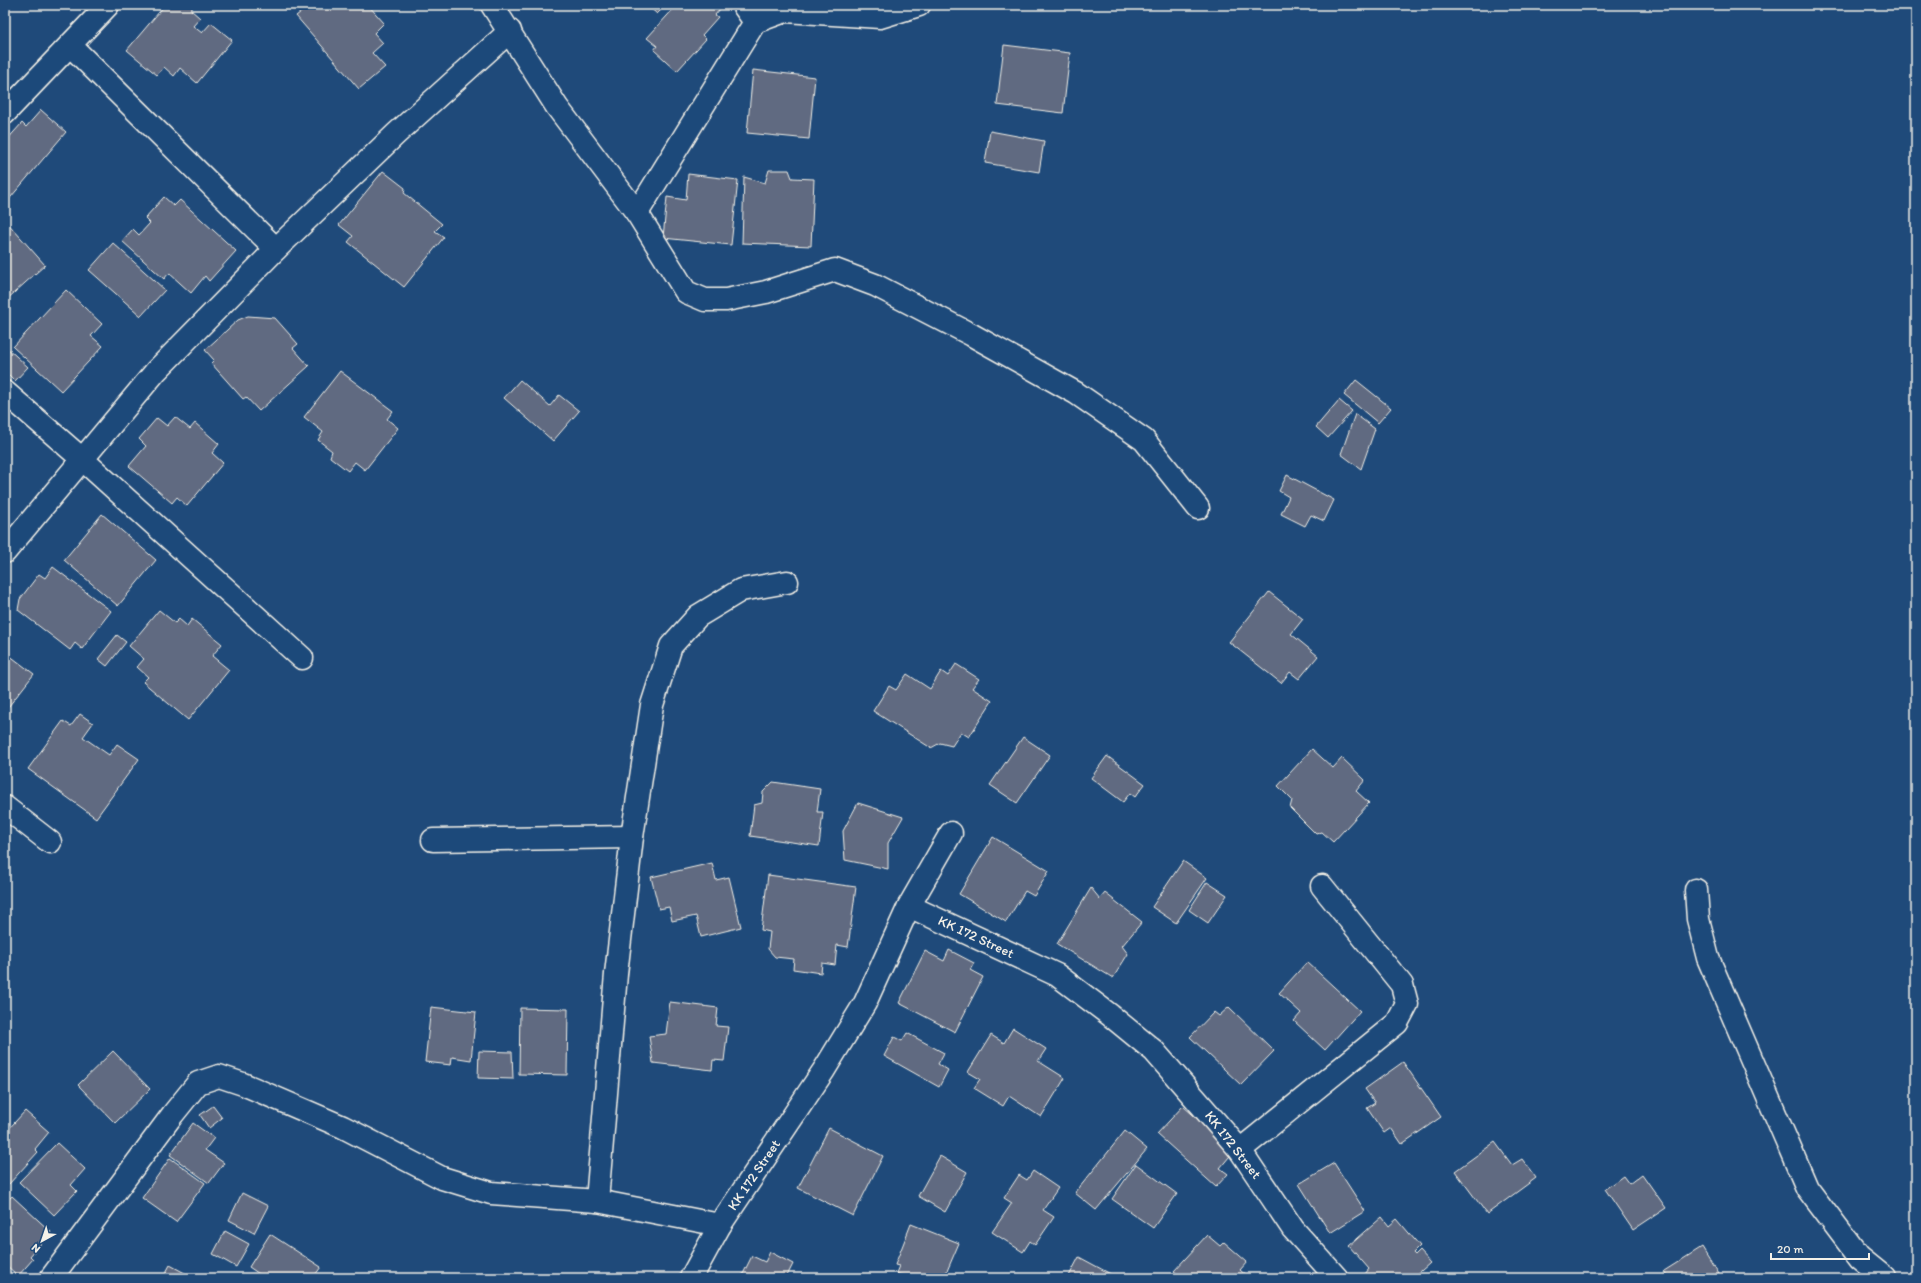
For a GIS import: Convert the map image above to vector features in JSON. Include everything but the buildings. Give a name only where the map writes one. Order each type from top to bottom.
[{"type":"street","points":[[5,112],[108,5]]},
{"type":"street","points":[[492,5],[557,106],[637,213],[686,292],[705,300],[726,300],[766,292],[835,270],[875,285],[972,335],[1076,392],[1144,440],[1198,508]]},
{"type":"street","points":[[637,213],[749,13],[785,11],[880,17],[919,5]]},
{"type":"street","points":[[5,552],[156,372],[276,249],[396,134],[510,31]]},
{"type":"street","points":[[70,45],[276,249]]},
{"type":"street","points":[[5,392],[82,459],[302,658]]},
{"type":"street","points":[[597,1201],[616,974],[632,836],[652,705],[671,646],[698,616],[741,590],[787,582]]},
{"type":"street","points":[[5,807],[50,842]]},
{"type":"street","points":[[910,906],[951,833]]},
{"type":"street","points":[[433,840],[632,836]]},
{"type":"street","points":[[1240,1150],[1397,1023],[1406,1004],[1402,985],[1322,886]]},
{"type":"street","points":[[1696,890],[1698,919],[1708,958],[1807,1188],[1859,1256],[1886,1278]]},
{"type":"street","name":"KK 172 Street","points":[[691,1278],[720,1225],[824,1070],[865,1003],[910,906],[1057,975],[1110,1015],[1154,1051],[1240,1150],[1293,1229],[1337,1278]]},
{"type":"street","points":[[51,1278],[173,1114],[198,1083],[219,1076],[243,1084],[343,1127],[442,1178],[491,1193],[597,1201],[720,1225]]}]
